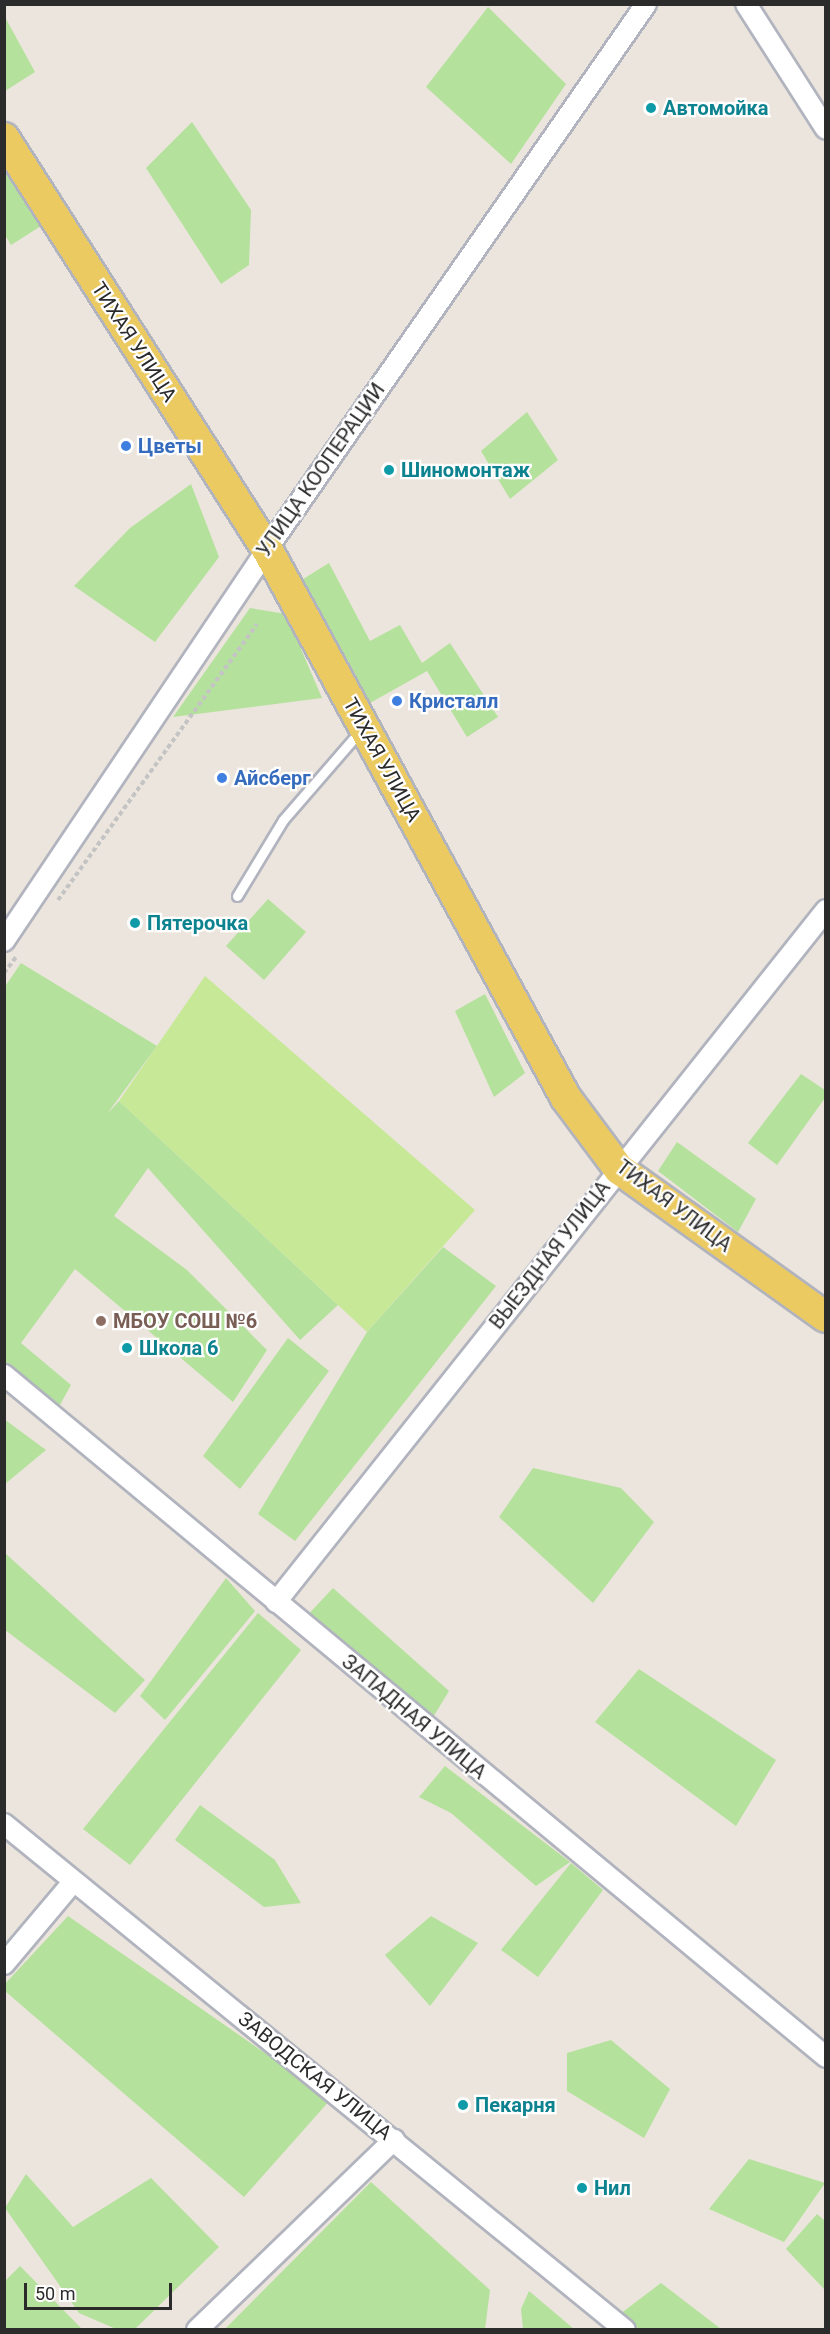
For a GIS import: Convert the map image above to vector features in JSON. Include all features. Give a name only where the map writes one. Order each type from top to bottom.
[{"type":"main road","name":"ТИХАЯ УЛИЦА","points":[[4,138],[267,549],[566,1098],[619,1169],[825,1317]]},
{"type":"street","name":"УЛИЦА КООПЕРАЦИИ","points":[[11,948],[267,549],[646,4]]},
{"type":"street","points":[[746,4],[825,129]]},
{"type":"street","name":"ВЫЕЗДНАЯ УЛИЦА","points":[[276,1602],[825,910]]},
{"type":"street","name":"ЗАПАДНАЯ УЛИЦА","points":[[4,1375],[276,1602],[822,2049]]},
{"type":"street","name":"ЗАВОДСКАЯ УЛИЦА","points":[[4,1824],[625,2330]]},
{"type":"street","points":[[4,1964],[73,1882]]},
{"type":"street","points":[[197,2330],[394,2140]]},
{"type":"lane","points":[[237,896],[283,820],[364,726]]},
{"type":"path","points":[[54,905],[257,624]]},
{"type":"path","points":[[4,973],[11,948]]},
{"type":"green space","points":[[488,7],[566,84],[511,164],[426,87]]},
{"type":"green space","points":[[5,17],[35,72],[4,91]]},
{"type":"green space","points":[[192,122],[251,210],[249,265],[221,284],[146,168]]},
{"type":"green space","points":[[5,168],[41,226],[11,245],[5,235]]},
{"type":"green space","points":[[527,412],[558,460],[510,499],[481,451]]},
{"type":"green space","points":[[191,484],[219,557],[155,642],[74,586],[130,528]]},
{"type":"green space","points":[[329,563],[370,641],[400,625],[422,663],[450,643],[498,717],[467,737],[427,671],[370,703],[345,655],[338,658],[300,581]]},
{"type":"green space","points":[[250,608],[286,614],[322,698],[173,717]]},
{"type":"green space","points":[[268,899],[306,932],[264,980],[226,946]]},
{"type":"green space","points":[[21,963],[157,1046],[107,1114],[119,1101],[338,1305],[300,1340],[148,1168],[114,1216],[187,1270],[267,1350],[233,1402],[75,1269],[21,1343],[71,1385],[57,1410],[5,1365],[4,988]]},
{"type":"green space","points":[[205,976],[475,1210],[367,1332],[119,1101]]},
{"type":"green space","points":[[485,994],[525,1073],[494,1097],[455,1011]]},
{"type":"green space","points":[[801,1074],[825,1090],[825,1098],[777,1165],[748,1143]]},
{"type":"green space","points":[[677,1142],[756,1199],[738,1232],[658,1171]]},
{"type":"green space","points":[[443,1247],[496,1286],[295,1541],[258,1514],[367,1332]]},
{"type":"green space","points":[[288,1338],[329,1371],[240,1489],[203,1456]]},
{"type":"green space","points":[[4,1419],[46,1450],[5,1484],[4,1484]]},
{"type":"green space","points":[[533,1468],[621,1488],[654,1522],[593,1603],[499,1517]]},
{"type":"green space","points":[[5,1553],[145,1680],[115,1713],[5,1630]]},
{"type":"green space","points":[[226,1578],[255,1611],[165,1720],[140,1696]]},
{"type":"green space","points":[[333,1588],[449,1691],[430,1722],[304,1619]]},
{"type":"green space","points":[[258,1613],[301,1650],[130,1865],[83,1829]]},
{"type":"green space","points":[[639,1669],[776,1760],[736,1826],[595,1722]]},
{"type":"green space","points":[[445,1766],[570,1862],[536,1886],[451,1813],[419,1797]]},
{"type":"green space","points":[[200,1805],[275,1860],[301,1903],[264,1907],[175,1840]]},
{"type":"green space","points":[[571,1863],[603,1890],[538,1977],[501,1950]]},
{"type":"green space","points":[[68,1916],[331,2099],[244,2197],[5,1991],[4,1985]]},
{"type":"green space","points":[[431,1916],[478,1943],[430,2006],[385,1955]]},
{"type":"green space","points":[[611,2040],[670,2089],[644,2138],[567,2091],[567,2053]]},
{"type":"green space","points":[[749,2159],[825,2183],[784,2242],[709,2209]]},
{"type":"green space","points":[[26,2174],[73,2227],[151,2178],[219,2247],[135,2329],[116,2329],[79,2313],[5,2208]]},
{"type":"green space","points":[[371,2182],[490,2290],[485,2329],[225,2329]]},
{"type":"green space","points":[[817,2214],[825,2221],[825,2290],[786,2249]]},
{"type":"green space","points":[[20,2266],[82,2329],[5,2329],[5,2281]]},
{"type":"green space","points":[[661,2283],[721,2329],[639,2329],[620,2314]]},
{"type":"green space","points":[[529,2291],[574,2329],[523,2329],[521,2309]]},
{"type":"place","name":"Автомойка","points":[[651,108]]},
{"type":"place","name":"Цветы","points":[[126,446]]},
{"type":"place","name":"Шиномонтаж","points":[[389,470]]},
{"type":"place","name":"Кристалл","points":[[397,701]]},
{"type":"place","name":"Айсберг","points":[[222,778]]},
{"type":"place","name":"Пятерочка","points":[[135,923]]},
{"type":"place","name":"МБОУ СОШ №6","points":[[101,1321]]},
{"type":"place","name":"Школа 6","points":[[127,1348]]},
{"type":"place","name":"Пекарня","points":[[463,2105]]},
{"type":"place","name":"Нил","points":[[582,2188]]}]
